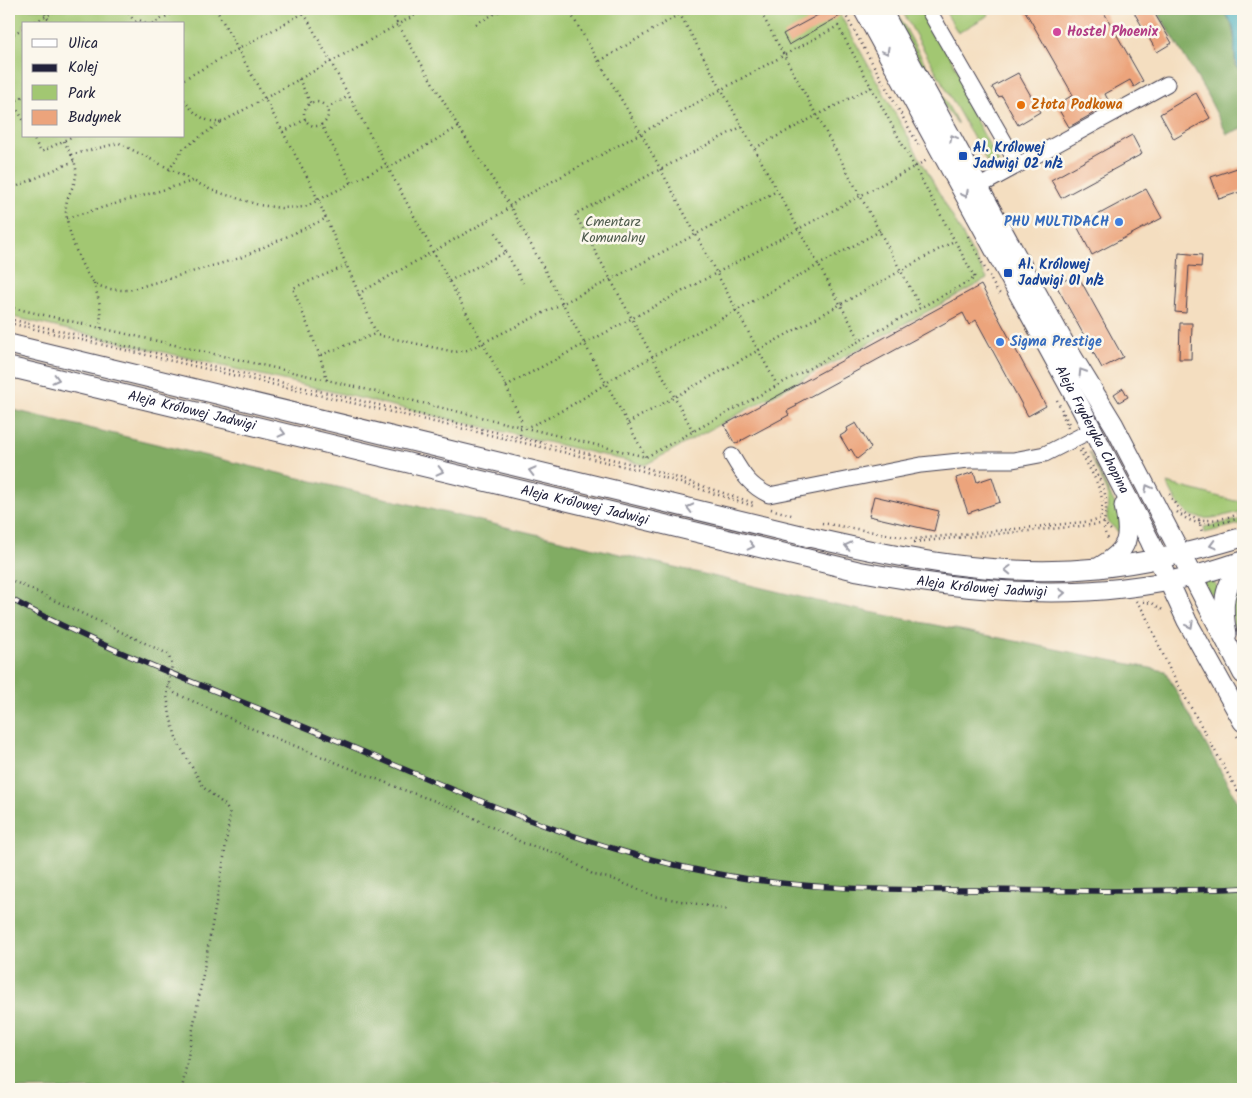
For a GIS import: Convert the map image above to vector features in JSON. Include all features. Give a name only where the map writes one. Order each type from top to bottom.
[{"type":"main road","name":"Aleja Fryderyka Chopina","points":[[862,9],[1082,433],[1119,483],[1168,581],[1243,722]]},
{"type":"main road","name":"Aleja Fryderyka Chopina","points":[[881,9],[980,186],[1067,348],[1108,413],[1183,553],[1243,674]]},
{"type":"main road","name":"Aleja Królowej Jadwigi","points":[[9,344],[882,554],[954,566],[1042,571],[1097,568],[1158,559],[1243,537]]},
{"type":"main road","name":"Aleja Królowej Jadwigi","points":[[9,367],[858,571],[954,588],[1051,593],[1133,586],[1193,576],[1243,561]]},
{"type":"main road","points":[[1097,568],[1112,560],[1123,549],[1129,531],[1119,483]]},
{"type":"main road","points":[[1231,650],[1225,621],[1224,596],[1230,583],[1243,566]]},
{"type":"lane","points":[[928,9],[1018,165]]},
{"type":"lane","points":[[980,186],[1167,84]]},
{"type":"lane","points":[[732,456],[744,478],[755,488],[769,495],[921,465],[969,460],[1013,460],[1045,454],[1082,433],[1108,413]]},
{"type":"path","points":[[43,9],[50,22]]},
{"type":"path","points":[[35,22],[59,9]]},
{"type":"path","points":[[126,9],[132,22]]},
{"type":"path","points":[[156,22],[180,9]]},
{"type":"path","points":[[216,9],[311,184],[375,334]]},
{"type":"path","points":[[302,9],[506,386],[519,414],[520,438]]},
{"type":"path","points":[[185,79],[312,9]]},
{"type":"path","points":[[389,9],[458,126],[510,206],[646,457]]},
{"type":"path","points":[[169,170],[183,149],[222,122],[264,97],[426,9]]},
{"type":"path","points":[[460,12],[466,9]]},
{"type":"path","points":[[476,24],[503,9]]},
{"type":"path","points":[[568,9],[641,132],[777,385]]},
{"type":"path","points":[[678,9],[860,340]]},
{"type":"path","points":[[600,61],[688,9]]},
{"type":"path","points":[[758,9],[902,270],[921,308]]},
{"type":"path","points":[[842,9],[931,168]]},
{"type":"path","points":[[9,307],[327,380],[646,457],[975,278],[838,26],[518,200],[358,294]]},
{"type":"path","points":[[9,36],[22,29]]},
{"type":"path","points":[[299,79],[311,104]]},
{"type":"path","points":[[754,149],[871,87]]},
{"type":"path","points":[[327,108],[349,96]]},
{"type":"path","points":[[9,101],[22,97]]},
{"type":"path","points":[[15,106],[16,100]]},
{"type":"path","points":[[9,101],[15,106],[22,118]]},
{"type":"path","points":[[185,101],[200,116],[210,122],[222,122]]},
{"type":"path","points":[[320,103],[327,108],[328,117],[321,124],[313,125],[306,120],[305,111],[311,104],[320,103]]},
{"type":"path","points":[[283,132],[306,120]]},
{"type":"path","points":[[321,124],[352,183]]},
{"type":"path","points":[[71,155],[119,143],[169,170],[216,192],[264,206],[297,208],[317,201],[387,166],[458,126]]},
{"type":"path","points":[[693,431],[576,214],[742,126]]},
{"type":"path","points":[[33,138],[41,152],[69,138]]},
{"type":"path","points":[[119,138],[119,143]]},
{"type":"path","points":[[64,141],[74,160],[76,175],[66,203],[67,218],[80,258],[87,274],[94,283],[100,305],[101,328]]},
{"type":"path","points":[[9,190],[74,160]]},
{"type":"path","points":[[506,386],[715,272],[927,160]]},
{"type":"path","points":[[67,218],[194,181]]},
{"type":"path","points":[[321,355],[375,334],[455,352],[468,350],[610,280],[777,191]]},
{"type":"path","points":[[94,283],[116,290],[140,287],[240,258],[325,219]]},
{"type":"path","points":[[495,231],[522,283]]},
{"type":"path","points":[[521,427],[537,423],[653,356],[880,231]]},
{"type":"path","points":[[966,232],[997,291],[1004,297]]},
{"type":"path","points":[[628,424],[954,241]]},
{"type":"path","points":[[449,282],[506,252]]},
{"type":"path","points":[[327,380],[321,355],[303,317],[293,288],[346,266]]},
{"type":"path","points":[[9,319],[640,466],[754,505],[640,470],[9,323]]},
{"type":"path","points":[[1062,411],[1082,433],[1106,496],[1105,517],[1102,524],[1110,541],[1123,549]]},
{"type":"path","points":[[1082,433],[1100,490],[1102,507],[1098,520],[915,539],[818,524],[913,542],[1102,524]]},
{"type":"path","points":[[1166,493],[1178,512],[1193,522],[1214,524],[1243,515]]},
{"type":"path","points":[[763,508],[801,520]]},
{"type":"path","points":[[9,579],[164,651],[170,657],[172,663],[168,687],[174,692],[253,729],[444,804],[523,843],[560,854],[594,875],[613,879],[654,896],[730,910]]},
{"type":"path","points":[[1133,586],[1136,603],[1144,612],[1170,670],[1243,801]]},
{"type":"path","points":[[168,681],[170,716],[177,741],[204,788],[225,805],[230,814],[225,856],[182,1089]]},
{"type":"green space","name":"Cmentarz Komunalny","points":[[9,9],[837,9],[987,279],[645,465],[9,316]]},
{"type":"green space","points":[[891,9],[895,9],[958,124],[946,109]]},
{"type":"green space","points":[[901,9],[922,9],[971,93],[964,98],[999,163],[991,169]]},
{"type":"green space","points":[[944,9],[985,9],[989,15],[958,33]]},
{"type":"green space","points":[[1156,9],[1221,9],[1231,22],[1235,42],[1235,64],[1243,76],[1243,128],[1227,134],[1205,91]]},
{"type":"green space","points":[[9,409],[830,604],[1165,671],[1243,811],[1243,1089],[9,1089]]},
{"type":"green space","points":[[1089,452],[1121,516],[1122,535],[1109,523],[1107,517],[1108,495]]},
{"type":"green space","points":[[1167,483],[1235,501],[1243,499],[1243,511],[1216,517],[1197,517],[1189,514],[1181,507]]},
{"type":"green space","points":[[1243,519],[1243,523],[1205,533],[1204,527]]},
{"type":"green space","points":[[1210,579],[1218,588],[1216,603],[1203,581]]},
{"type":"green space","points":[[1243,589],[1243,644],[1233,625],[1230,592]]},
{"type":"water","points":[[1221,9],[1243,9],[1243,76],[1236,62],[1235,36],[1231,22]]},
{"type":"building","points":[[829,9],[836,9],[840,16],[789,45],[783,34]]},
{"type":"building","points":[[1024,9],[1102,9],[1143,81],[1134,87],[1130,80],[1105,94],[1110,104],[1069,127],[1056,105],[1073,95]]},
{"type":"building","points":[[1132,9],[1152,9],[1172,43],[1157,52]]},
{"type":"building","name":"Złota Podkowa","points":[[1018,73],[1040,112],[1018,125],[1002,96],[998,97],[992,87]]},
{"type":"building","points":[[1196,93],[1210,118],[1174,139],[1160,114]]},
{"type":"building","points":[[1132,135],[1142,154],[1061,198],[1051,180]]},
{"type":"building","points":[[1243,166],[1243,191],[1219,199],[1211,177]]},
{"type":"building","name":"PHU MULTIDACH","points":[[1146,189],[1162,218],[1092,255],[1077,226]]},
{"type":"building","points":[[1179,253],[1202,255],[1201,267],[1189,266],[1186,313],[1175,312]]},
{"type":"building","points":[[1077,274],[1123,357],[1102,368],[1056,285]]},
{"type":"building","points":[[981,285],[1046,406],[1028,416],[976,320],[969,325],[963,313],[796,404],[797,406],[787,411],[789,415],[735,444],[724,425]]},
{"type":"building","points":[[1180,323],[1192,323],[1191,359],[1179,359]]},
{"type":"building","points":[[1123,388],[1128,397],[1119,402],[1114,394]]},
{"type":"building","points":[[856,423],[871,448],[857,459],[851,449],[849,451],[840,436],[848,431],[847,428]]},
{"type":"building","points":[[974,472],[977,482],[992,477],[1000,502],[968,513],[956,478]]},
{"type":"building","points":[[874,496],[939,511],[934,531],[869,516]]},
{"type":"railway","points":[[9,598],[120,652],[459,792],[559,831],[661,862],[746,879],[845,888],[1110,891],[1243,888]]},
{"type":"place","name":"Hostel Phoenix","points":[[1057,32]]},
{"type":"place","name":"Złota Podkowa","points":[[1021,105]]},
{"type":"place","name":"Al. Królowej Jadwigi 02 n/ż","points":[[963,156]]},
{"type":"place","name":"PHU MULTIDACH","points":[[1119,222]]},
{"type":"place","name":"Al. Królowej Jadwigi 01 n/ż","points":[[1008,273]]},
{"type":"place","name":"Sigma Prestige","points":[[1000,342]]}]
